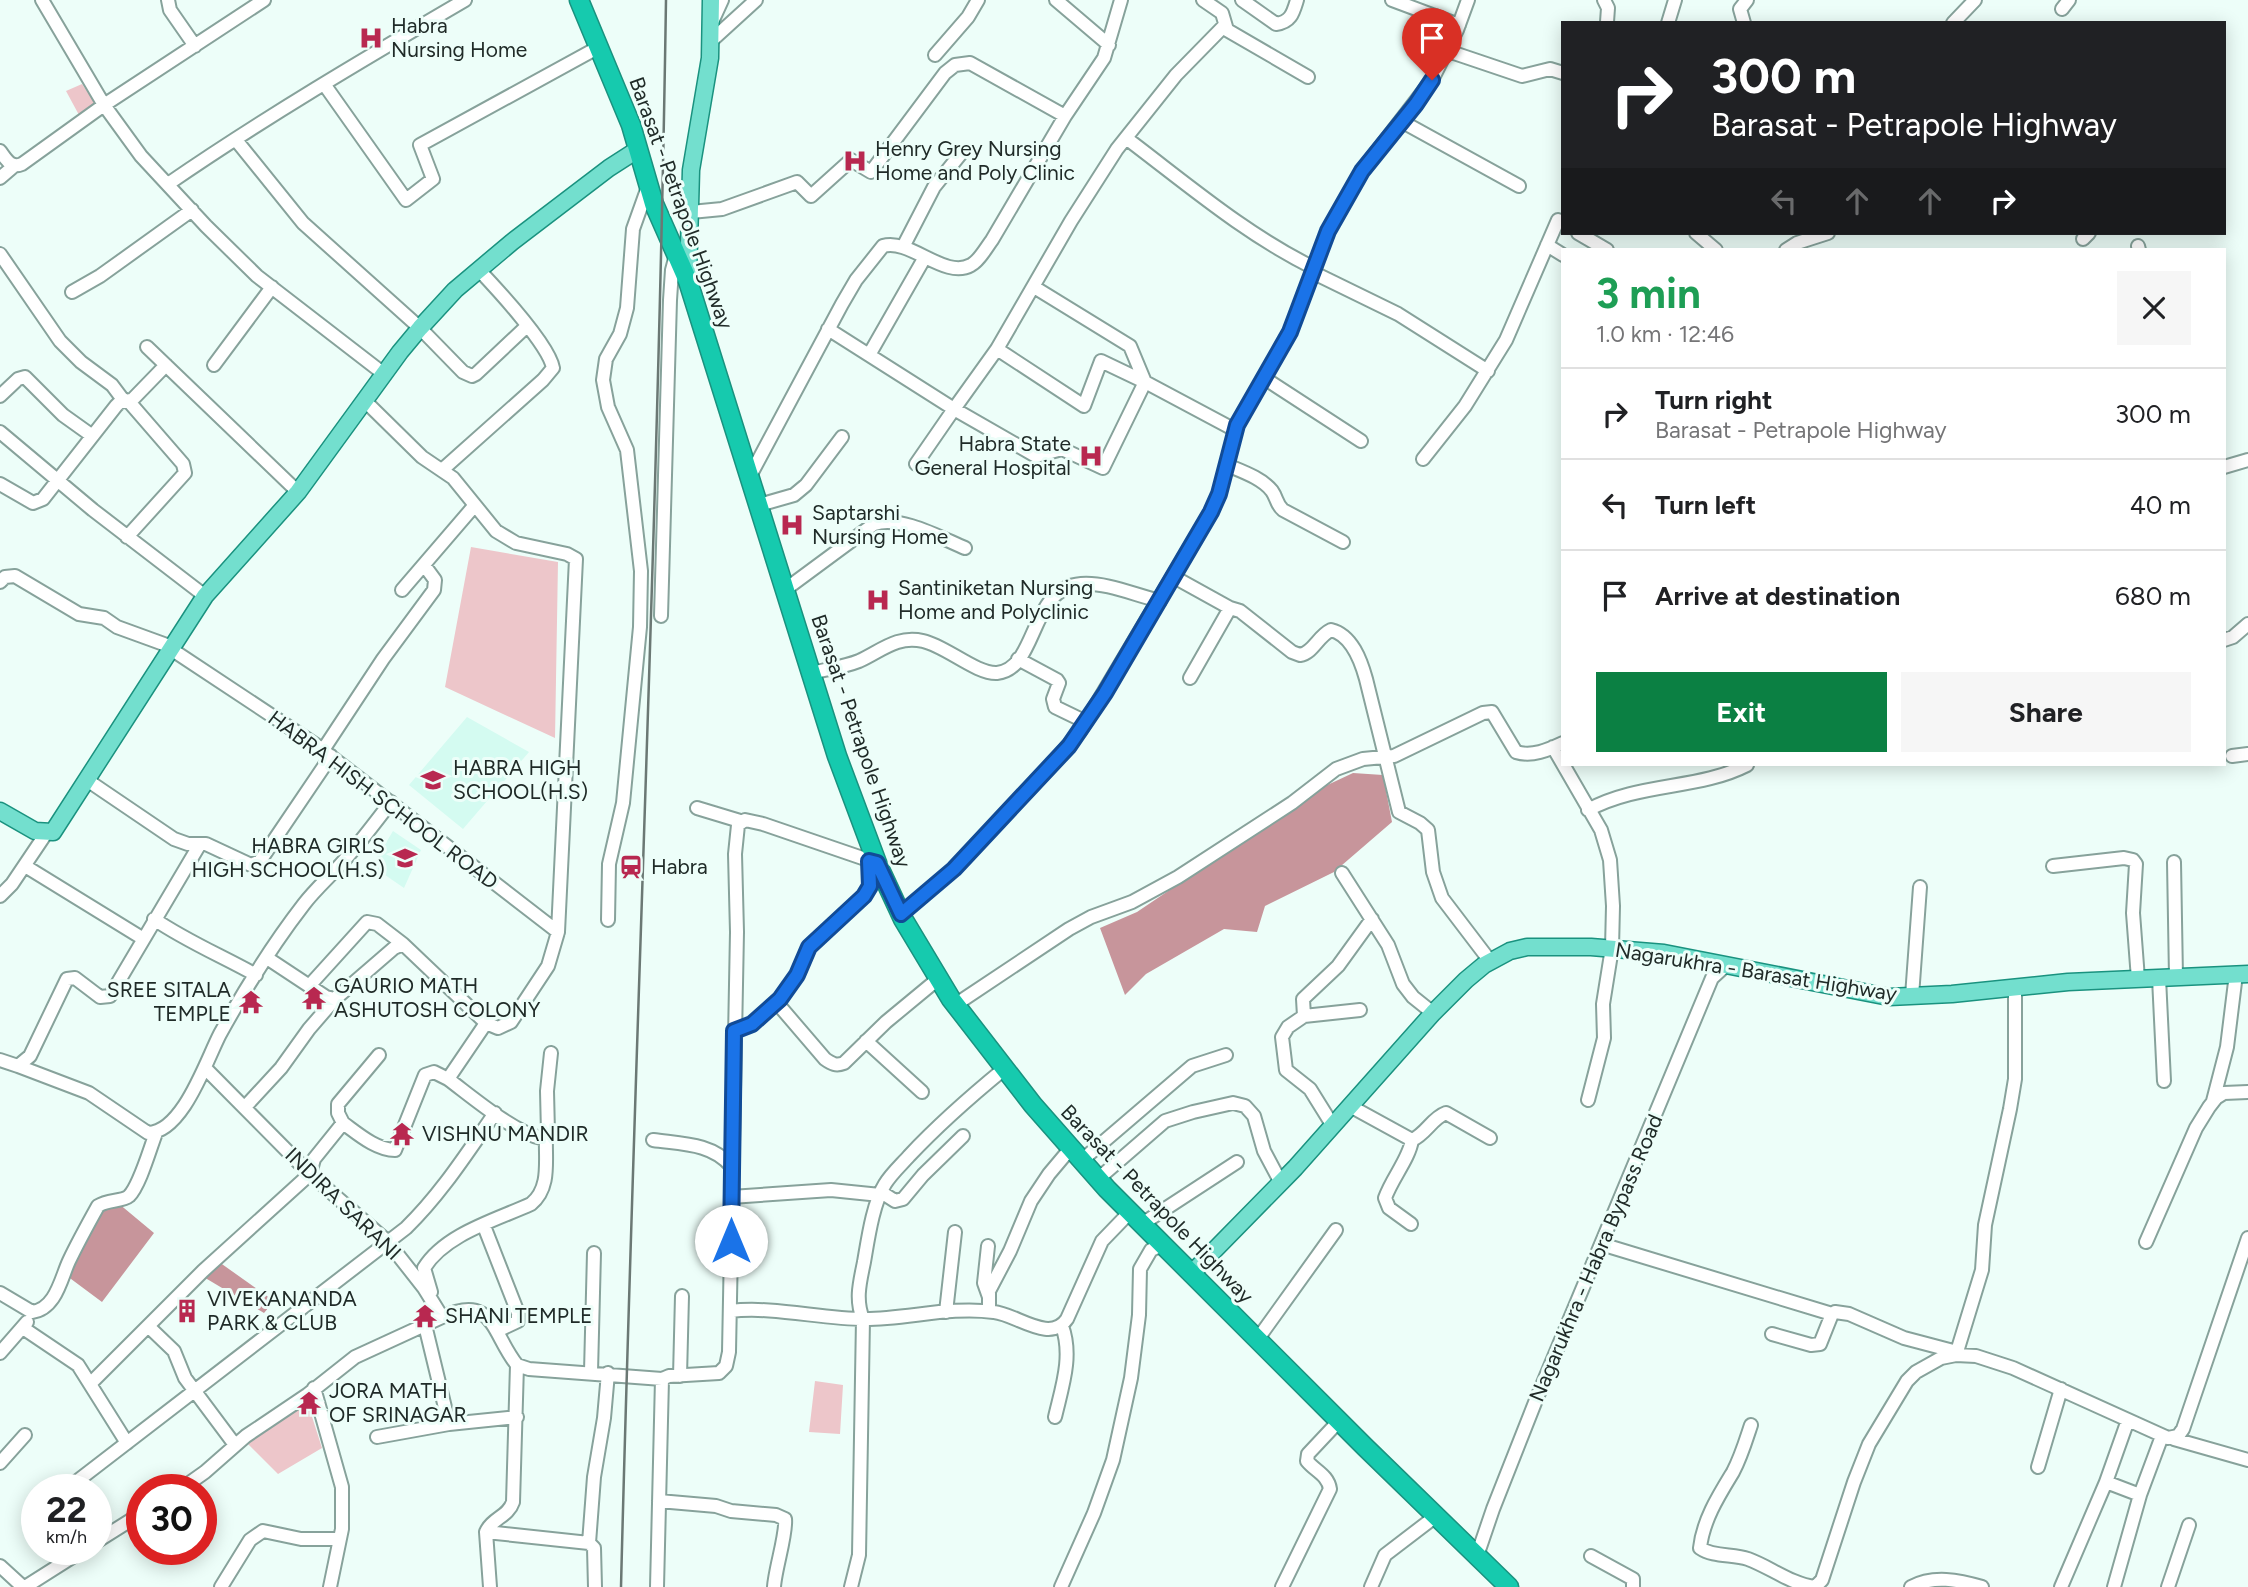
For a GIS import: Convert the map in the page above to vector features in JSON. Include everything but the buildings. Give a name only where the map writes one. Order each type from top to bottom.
[{"type":"highway","name":"Barasat - Petrapole Highway","points":[[579,0],[631,125],[648,187],[688,281],[873,862],[938,979],[1004,1069],[1098,1179],[1257,1340],[1509,1587]]},
{"type":"main road","points":[[688,281],[691,170],[707,82],[711,0]]},
{"type":"main road","points":[[0,811],[35,831],[53,832],[205,596],[298,492],[420,328],[455,290],[479,270],[555,209],[637,150]]},
{"type":"main road","name":"Nagarukhra - Barasat Highway","points":[[1191,1274],[1281,1183],[1433,1013],[1466,980],[1490,961],[1510,951],[1527,947],[1612,948],[1664,953],[1716,969],[1889,997],[2242,974]]},
{"type":"street","points":[[42,0],[104,105],[141,156],[257,276],[384,374]]},
{"type":"street","points":[[169,0],[170,10],[195,46]]},
{"type":"street","points":[[0,178],[104,105],[264,0]]},
{"type":"street","points":[[168,184],[213,153],[465,0]]},
{"type":"street","points":[[712,22],[722,0]]},
{"type":"street","points":[[711,41],[756,0]]},
{"type":"street","points":[[935,55],[963,24],[978,0]]},
{"type":"street","points":[[1056,0],[1109,45]]},
{"type":"street","points":[[750,476],[856,280],[883,246],[889,244],[903,247],[948,267],[961,268],[971,265],[992,240],[1066,116],[1097,72],[1109,45],[1121,0]]},
{"type":"street","points":[[1203,0],[1233,34],[1308,77]]},
{"type":"street","points":[[916,464],[997,348],[1098,177],[1176,75],[1223,20],[1229,0]]},
{"type":"street","points":[[1242,0],[1276,24],[1285,23],[1291,18],[1297,0]]},
{"type":"street","points":[[1392,0],[1459,26]]},
{"type":"street","points":[[901,914],[970,852],[1050,767],[1086,722],[1211,512],[1227,465],[1235,430],[1290,332],[1328,231],[1362,171],[1432,80],[1448,51],[1468,0]]},
{"type":"street","points":[[1604,0],[1608,8],[1607,21]]},
{"type":"street","points":[[1669,21],[1675,0]]},
{"type":"street","points":[[1743,21],[1740,9],[1747,0]]},
{"type":"street","points":[[1955,21],[1975,0]]},
{"type":"street","points":[[324,85],[407,200],[433,179],[420,145],[599,47]]},
{"type":"street","points":[[1448,51],[1522,76],[1550,69],[1561,72]]},
{"type":"street","points":[[691,212],[722,209],[797,182],[811,196],[851,160],[871,172],[945,73],[961,63],[970,63],[1066,116]]},
{"type":"street","points":[[1401,121],[1518,186]]},
{"type":"street","points":[[1126,138],[1247,230],[1281,252],[1398,314],[1488,371]]},
{"type":"street","points":[[236,141],[303,223],[420,328],[463,372],[472,376],[527,326]]},
{"type":"street","points":[[0,151],[14,166]]},
{"type":"street","points":[[903,247],[934,187],[962,151]]},
{"type":"street","points":[[608,920],[609,863],[624,791],[640,627],[641,571],[627,450],[608,407],[603,380],[606,359],[620,334],[627,308],[633,229],[648,187]]},
{"type":"street","points":[[72,292],[100,276],[192,210]]},
{"type":"street","points":[[1423,459],[1465,406],[1506,340],[1547,245],[1560,222]]},
{"type":"street","points":[[1581,235],[1604,248]]},
{"type":"street","points":[[1698,235],[1714,248]]},
{"type":"street","points":[[1789,248],[1822,235]]},
{"type":"street","points":[[1547,245],[1561,254]]},
{"type":"street","points":[[0,254],[67,348],[128,400],[132,408],[186,468],[183,476],[161,496],[127,537]]},
{"type":"street","points":[[661,616],[670,300],[676,255]]},
{"type":"street","points":[[869,355],[925,257]]},
{"type":"street","points":[[442,470],[553,368],[551,359],[510,303],[479,270]]},
{"type":"street","points":[[214,365],[272,287]]},
{"type":"street","points":[[828,329],[954,409],[1036,456],[1062,449],[1103,468],[1145,382],[1130,346],[1034,287]]},
{"type":"street","points":[[147,347],[298,492]]},
{"type":"street","points":[[997,348],[1084,406],[1101,361],[1235,430]]},
{"type":"street","points":[[0,484],[33,503],[43,499],[116,406],[128,400],[166,365]]},
{"type":"street","points":[[0,396],[18,379],[25,377],[63,415],[91,435]]},
{"type":"street","points":[[1264,378],[1361,441]]},
{"type":"street","points":[[309,986],[367,922],[377,924],[403,944],[486,1023],[498,1028],[512,1022],[548,967],[558,932],[576,559],[567,554],[508,539],[495,531],[453,478],[422,457],[365,401]]},
{"type":"street","points":[[0,432],[127,537],[205,596]]},
{"type":"street","points":[[759,505],[794,495],[806,485],[842,437]]},
{"type":"street","points":[[2226,466],[2248,460]]},
{"type":"street","points":[[1227,465],[1251,476],[1271,490],[1283,510],[1343,542]]},
{"type":"street","points":[[402,590],[475,505]]},
{"type":"street","points":[[786,589],[874,524],[882,521],[898,522],[965,548]]},
{"type":"street","points":[[87,780],[174,839],[217,849],[246,863],[257,863],[383,659],[434,590],[435,580],[424,565]]},
{"type":"street","name":"HABRA HISH SCHOOL ROAD","points":[[0,582],[5,577],[15,576],[79,614],[104,618],[124,630],[171,648],[327,753],[558,932]]},
{"type":"street","points":[[1174,577],[1240,611],[1292,652],[1300,655],[1308,652],[1331,630],[1345,637],[1360,660],[1399,812],[1428,830],[1433,872],[1442,898],[1490,961]]},
{"type":"street","points":[[812,673],[860,660],[895,641],[910,639],[943,648],[996,673],[1006,670],[1024,652],[1046,605],[1073,585],[1100,586],[1160,601]]},
{"type":"street","points":[[1190,678],[1230,608]]},
{"type":"street","points":[[2226,639],[2248,624]]},
{"type":"street","points":[[1017,659],[1058,680],[1053,699],[1055,707],[1086,722]]},
{"type":"street","points":[[955,1005],[1069,929],[1091,917],[1132,902],[1198,864],[1292,803],[1336,769],[1363,759],[1395,756],[1483,713],[1492,712],[1516,752],[1535,753],[1558,745]]},
{"type":"street","points":[[2232,756],[2248,754]]},
{"type":"street","points":[[1568,766],[1608,849],[1613,906],[1612,948],[1603,1004],[1604,1038],[1588,1100]]},
{"type":"street","points":[[1588,810],[1625,793],[1714,777],[1744,766]]},
{"type":"street","points":[[0,1060],[89,1093],[140,1130],[156,1133],[169,1126],[205,1068],[220,1035],[256,975],[305,902],[346,858],[391,802]]},
{"type":"street","points":[[697,808],[740,821],[763,824],[873,862],[869,890],[809,947],[792,983],[777,1003],[752,1024],[734,1031]]},
{"type":"street","points":[[517,1365],[529,1369],[662,1379],[669,1376],[712,1375],[723,1371],[729,1352],[737,932],[735,838],[740,821]]},
{"type":"street","points":[[0,896],[25,866],[47,832]]},
{"type":"street","points":[[18,1066],[30,1056],[67,979],[75,978],[100,997],[110,996],[200,844]]},
{"type":"street","points":[[2053,866],[2124,858],[2133,860],[2136,864],[2133,913],[2138,979]]},
{"type":"street","points":[[2164,1081],[2174,862]]},
{"type":"street","points":[[25,866],[142,938]]},
{"type":"street","points":[[1342,873],[1388,945],[1408,990],[1433,1013]]},
{"type":"street","points":[[1912,996],[1920,887]]},
{"type":"street","points":[[154,919],[184,939],[229,959],[256,975]]},
{"type":"street","points":[[1304,1016],[1303,999],[1338,966],[1371,919]]},
{"type":"street","points":[[245,1107],[281,1068],[335,999],[366,975],[394,948],[403,944]]},
{"type":"street","points":[[267,958],[328,999],[335,999]]},
{"type":"street","name":"Nagarukhra - Habra Bypass Road","points":[[1477,1556],[1493,1509],[1716,969]]},
{"type":"street","points":[[2146,1242],[2196,1128],[2212,1102],[2242,974]]},
{"type":"street","points":[[777,1003],[830,1063],[835,1065],[844,1063],[938,979]]},
{"type":"street","points":[[1957,1354],[1982,1270],[1986,1225],[2010,1109],[2015,1068],[2015,987]]},
{"type":"street","points":[[1333,1126],[1310,1089],[1286,1070],[1282,1037],[1288,1027],[1304,1016],[1360,1010]]},
{"type":"street","points":[[448,1079],[486,1023]]},
{"type":"street","points":[[866,1041],[922,1092]]},
{"type":"street","points":[[439,1312],[424,1268],[432,1255],[539,1198],[545,1178],[547,1091],[551,1053]]},
{"type":"street","points":[[379,1055],[338,1104],[338,1113],[343,1123],[366,1139],[389,1150],[395,1150],[425,1075],[434,1072],[532,1136],[546,1137]]},
{"type":"street","points":[[989,1297],[1031,1201],[1049,1174],[1192,1066],[1203,1060],[1226,1055]]},
{"type":"street","name":"INDIRA SARANI","points":[[205,1068],[310,1174],[387,1241],[439,1312]]},
{"type":"street","points":[[851,1587],[859,1555],[863,1319],[858,1307],[858,1297],[865,1252],[880,1193],[894,1172],[919,1146],[1004,1069]]},
{"type":"street","points":[[2212,1102],[2224,1093],[2248,1092]]},
{"type":"street","points":[[1098,1179],[1166,1121],[1233,1103],[1245,1106],[1254,1116],[1264,1151],[1281,1183]]},
{"type":"street","points":[[1350,1106],[1412,1140]]},
{"type":"street","points":[[86,1474],[406,1228],[453,1174],[495,1112]]},
{"type":"street","points":[[1412,1140],[1422,1134],[1439,1115],[1446,1113],[1490,1138]]},
{"type":"street","points":[[91,1383],[203,1270],[310,1174],[314,1160],[343,1123]]},
{"type":"street","points":[[0,1293],[32,1312],[41,1310],[59,1288],[67,1265],[98,1206],[105,1201],[124,1198],[135,1188],[156,1133]]},
{"type":"street","points":[[731,1197],[831,1190],[880,1193],[895,1201],[903,1199],[963,1136]]},
{"type":"street","points":[[653,1140],[712,1150],[724,1157],[731,1166]]},
{"type":"street","points":[[1411,1224],[1390,1208],[1385,1198],[1411,1148],[1412,1140]]},
{"type":"street","points":[[730,1311],[757,1310],[824,1318],[863,1319],[946,1311],[989,1311],[1049,1330],[1062,1326],[1108,1233],[1237,1162]]},
{"type":"street","points":[[484,1226],[518,1313],[518,1321],[515,1324],[497,1331]]},
{"type":"street","points":[[1257,1340],[1336,1230]]},
{"type":"street","points":[[946,1311],[955,1231]]},
{"type":"street","points":[[2114,1587],[2140,1495],[2168,1437],[2183,1429],[2248,1237]]},
{"type":"street","points":[[1601,1244],[1832,1314]]},
{"type":"street","points":[[1061,1587],[1094,1513],[1113,1460],[1131,1378],[1139,1315],[1140,1269],[1151,1250],[1162,1245]]},
{"type":"street","points":[[988,1246],[984,1283],[989,1297],[989,1311]]},
{"type":"street","points":[[591,1372],[594,1253]]},
{"type":"street","points":[[680,1376],[682,1296]]},
{"type":"street","points":[[202,1474],[235,1445],[355,1357],[425,1325],[439,1312],[475,1310],[490,1318],[517,1365],[513,1502],[508,1513],[489,1526],[486,1532],[490,1587]]},
{"type":"street","points":[[1772,1334],[1816,1346],[1823,1341],[1835,1311],[1849,1314],[1904,1338],[2013,1368],[2168,1437],[2248,1460]]},
{"type":"street","points":[[0,1353],[23,1328],[32,1312]]},
{"type":"street","points":[[425,1325],[449,1424]]},
{"type":"street","points":[[1055,1417],[1068,1354],[1067,1338],[1062,1326]]},
{"type":"street","points":[[149,1327],[174,1351],[180,1369],[235,1445]]},
{"type":"street","points":[[23,1328],[71,1359],[91,1383],[127,1443]]},
{"type":"street","points":[[1751,1424],[1736,1466],[1712,1508],[1700,1548],[1708,1552],[1748,1559],[1815,1587],[1822,1580],[1869,1444],[1907,1381],[1916,1372],[1941,1358],[1957,1354]]},
{"type":"street","points":[[589,1543],[594,1477],[608,1373]]},
{"type":"street","points":[[657,1587],[662,1379]]},
{"type":"street","points":[[314,1388],[341,1487],[340,1539],[330,1587]]},
{"type":"street","points":[[2038,1467],[2061,1389]]},
{"type":"street","points":[[376,1437],[449,1424],[517,1417]]},
{"type":"street","points":[[2061,1587],[2106,1482],[2128,1420]]},
{"type":"street","points":[[1282,1587],[1330,1489],[1325,1476],[1307,1461],[1308,1454],[1339,1421]]},
{"type":"street","points":[[0,1463],[24,1435]]},
{"type":"street","points":[[2106,1482],[2140,1495]]},
{"type":"street","points":[[659,1501],[716,1506],[731,1511],[785,1518],[774,1587]]},
{"type":"street","points":[[1371,1587],[1385,1555],[1436,1516]]},
{"type":"street","points":[[2168,1587],[2189,1525]]},
{"type":"street","points":[[222,1587],[250,1540],[262,1531],[312,1539],[340,1539]]},
{"type":"street","points":[[486,1532],[589,1543],[594,1548],[595,1587]]},
{"type":"street","points":[[1591,1556],[1633,1579],[1633,1587]]},
{"type":"street","points":[[0,1566],[28,1586],[60,1565]]},
{"type":"street","points":[[1911,1587],[1918,1583],[1950,1580],[1982,1587]]},
{"type":"shaded area","points":[[82,84],[97,106],[79,115],[66,91]]},
{"type":"shaded area","points":[[471,547],[558,562],[555,738],[445,687]]},
{"type":"shaded area","points":[[467,717],[529,752],[463,829],[409,785]]},
{"type":"shaded area","points":[[1353,773],[1383,775],[1392,822],[1334,872],[1265,906],[1257,932],[1224,929],[1146,974],[1125,995],[1100,928],[1137,912],[1321,788]]},
{"type":"shaded area","points":[[393,831],[421,850],[404,888],[372,866]]},
{"type":"shaded area","points":[[112,1198],[154,1233],[102,1302],[63,1273]]},
{"type":"shaded area","points":[[219,1262],[274,1301],[264,1313],[202,1276]]},
{"type":"shaded area","points":[[815,1381],[843,1385],[840,1434],[809,1432]]},
{"type":"shaded area","points":[[307,1401],[322,1448],[278,1474],[244,1440]]},
{"type":"railway","points":[[621,1587],[657,397],[666,0]]},
{"type":"place","name":"Habra Nursing Home","points":[[371,38]]},
{"type":"place","name":"Henry Grey Nursing Home and Poly Clinic","points":[[855,161]]},
{"type":"place","name":"Habra State General Hospital","points":[[1091,456]]},
{"type":"place","name":"Saptarshi Nursing Home","points":[[792,525]]},
{"type":"place","name":"Santiniketan Nursing Home and Polyclinic","points":[[878,600]]},
{"type":"place","name":"HABRA HIGH SCHOOL(H.S)","points":[[433,780]]},
{"type":"place","name":"HABRA GIRLS HIGH SCHOOL(H.S)","points":[[405,858]]},
{"type":"place","name":"Habra","points":[[631,867]]},
{"type":"place","name":"GAURIO MATH ASHUTOSH COLONY","points":[[314,998]]},
{"type":"place","name":"SREE SITALA TEMPLE","points":[[251,1002]]},
{"type":"place","name":"VISHNU MANDIR","points":[[402,1134]]},
{"type":"place","name":"VIVEKANANDA PARK & CLUB","points":[[187,1311]]},
{"type":"place","name":"SHANI TEMPLE","points":[[425,1316]]},
{"type":"place","name":"JORA MATH OF SRINAGAR","points":[[309,1403]]},
{"type":"route","points":[[731,1241],[734,1031],[752,1024],[780,999],[797,975],[809,947],[869,890],[869,861],[877,863],[901,914],[954,869],[1081,730],[1211,512],[1219,494],[1237,425],[1290,332],[1328,231],[1342,205],[1362,171],[1432,80]]}]
